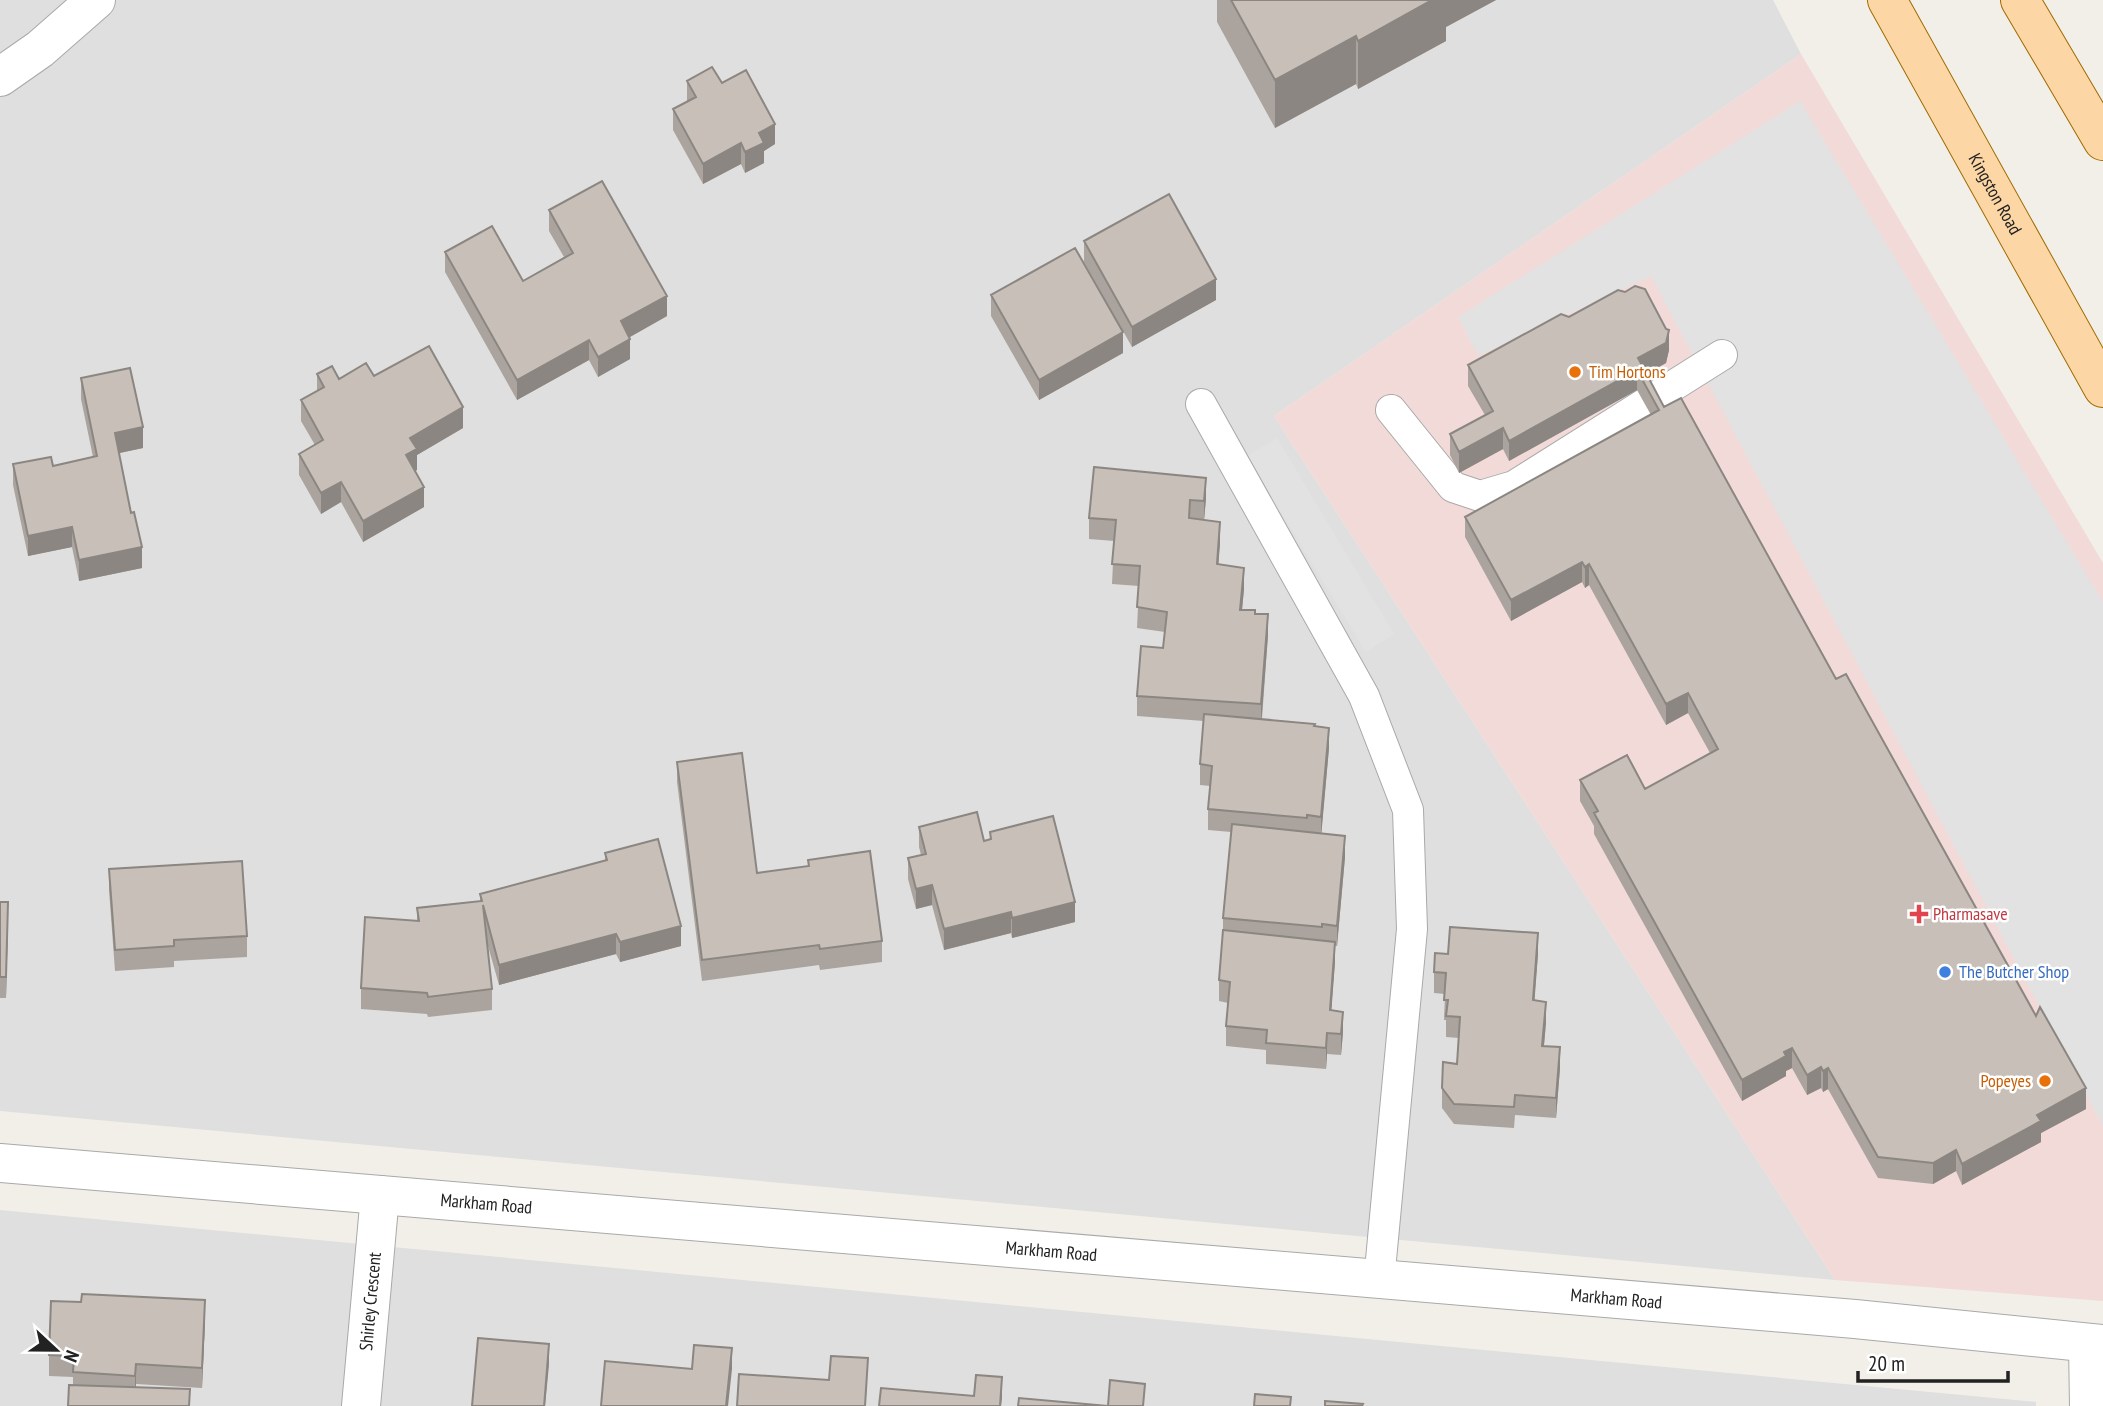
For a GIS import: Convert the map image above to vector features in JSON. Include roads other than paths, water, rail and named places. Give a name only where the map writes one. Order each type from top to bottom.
[{"type":"main road","name":"Kingston Road","points":[[1888,0],[2103,387]]},
{"type":"main road","points":[[2020,0],[2103,141]]},
{"type":"street","points":[[0,77],[40,49],[96,0]]},
{"type":"street","name":"Markham Road","points":[[0,1163],[1378,1281],[1855,1319],[2095,1344]]},
{"type":"street","name":"Shirley Crescent","points":[[360,1406],[380,1195]]},
{"type":"street","points":[[2089,1406],[2095,1344]]},
{"type":"lane","points":[[1391,410],[1453,487],[1480,496],[1514,486],[1722,355]]},
{"type":"lane","points":[[1201,404],[1364,696],[1408,810],[1412,929],[1378,1281]]},
{"type":"place","name":"Tim Hortons","points":[[1575,372]]},
{"type":"place","name":"Pharmasave","points":[[1919,914]]},
{"type":"place","name":"The Butcher Shop","points":[[1945,972]]},
{"type":"place","name":"Popeyes","points":[[2045,1081]]}]
